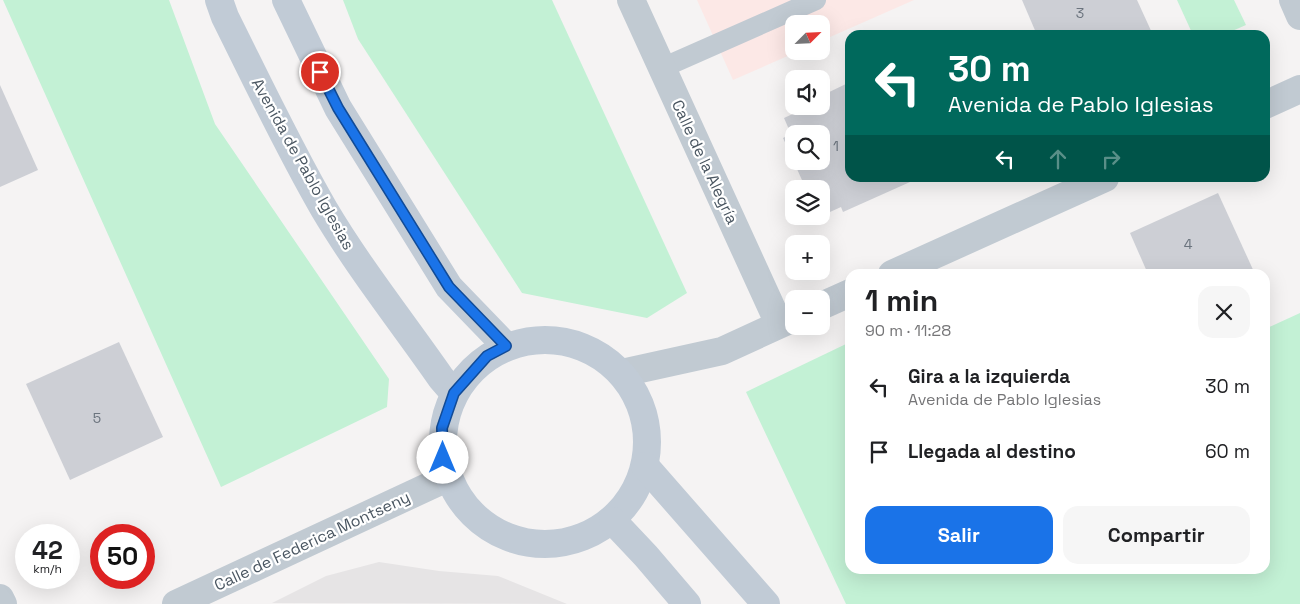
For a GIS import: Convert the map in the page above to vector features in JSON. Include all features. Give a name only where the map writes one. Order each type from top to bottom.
[{"type":"main road","name":"Avenida de Pablo Iglesias","points":[[219,0],[225,17],[287,141],[324,209],[354,256],[440,378],[454,393]]},
{"type":"main road","points":[[286,0],[338,108],[449,287],[506,346]]},
{"type":"main road","points":[[562,340],[594,351],[622,373],[641,404],[648,439],[645,466],[627,506],[612,521],[588,537],[554,546],[523,544],[490,529],[455,492],[443,458],[442,428],[454,393],[487,356],[506,346],[515,342],[562,340]]},
{"type":"main road","points":[[645,466],[766,604]]},
{"type":"main road","points":[[612,521],[646,556],[687,604]]},
{"type":"street","name":"Calle de la Alegría","points":[[631,0],[662,68],[785,319]]},
{"type":"street","points":[[1293,0],[1300,16]]},
{"type":"street","points":[[1270,103],[1300,90]]},
{"type":"street","points":[[903,269],[1096,182]]},
{"type":"street","points":[[830,302],[845,295]]},
{"type":"street","points":[[622,373],[722,351],[785,321]]},
{"type":"street","name":"Calle de Federica Montseny","points":[[176,604],[449,477]]},
{"type":"street","points":[[0,598],[3,604]]},
{"type":"lane","points":[[662,68],[816,0]]},
{"type":"shaded area","points":[[697,0],[914,0],[830,37],[830,15],[785,15],[785,57],[733,80]]},
{"type":"shaded area","points":[[379,562],[439,571],[498,576],[567,604],[272,603],[326,576]]},
{"type":"green space","points":[[3,0],[169,0],[215,124],[389,379],[387,407],[221,487]]},
{"type":"green space","points":[[343,0],[552,0],[687,293],[647,318],[522,293],[358,39]]},
{"type":"green space","points":[[1177,0],[1234,0],[1246,25],[1234,30],[1191,30]]},
{"type":"green space","points":[[1300,313],[1300,604],[846,604],[746,392],[845,344],[845,574],[1270,574],[1270,327]]},
{"type":"building","points":[[1022,0],[1137,0],[1151,30],[1035,30]]},
{"type":"building","points":[[845,84],[845,182],[910,182],[843,212],[841,207],[830,212],[830,180],[802,180],[797,170],[830,170],[830,125],[787,125],[784,118],[790,115],[830,115],[830,92]]},
{"type":"building","points":[[0,85],[38,170],[0,187]]},
{"type":"building","points":[[1218,193],[1253,269],[1146,269],[1130,233]]},
{"type":"building","points":[[119,342],[163,437],[70,480],[26,384]]},
{"type":"route","points":[[320,72],[338,108],[449,287],[506,346],[487,356],[454,393],[442,428],[443,458]]}]
